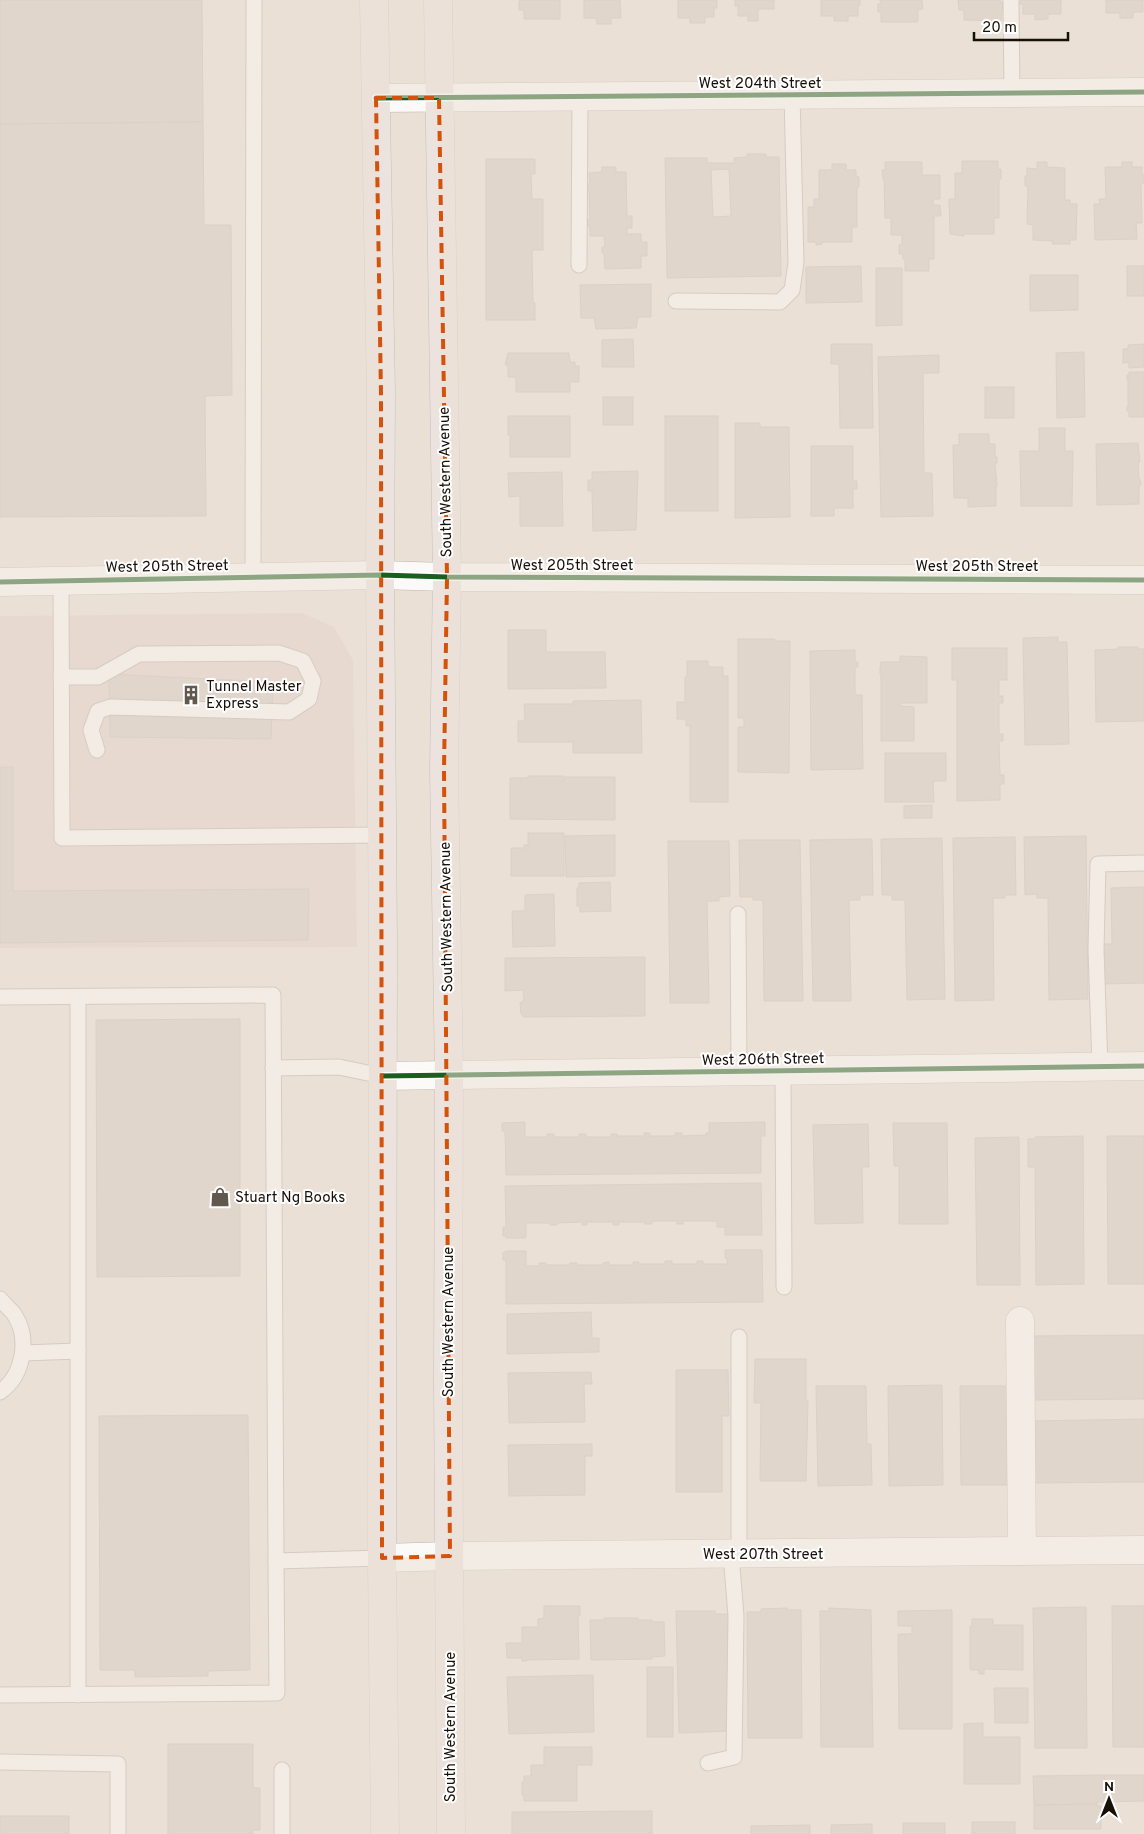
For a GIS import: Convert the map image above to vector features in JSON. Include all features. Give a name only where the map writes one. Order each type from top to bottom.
[{"type":"main road","points":[[374,0],[381,394],[382,1558],[385,1834]]},
{"type":"main road","name":"South Western Avenue","points":[[438,0],[447,577],[444,770],[449,1075],[451,1834]]},
{"type":"street","name":"West 204th Street","points":[[376,98],[1144,92]]},
{"type":"street","name":"West 205th Street","points":[[0,582],[380,574],[447,577],[1144,580]]},
{"type":"street","name":"West 206th Street","points":[[382,1076],[1144,1066]]},
{"type":"street","points":[[1020,1321],[1022,1551]]},
{"type":"street","name":"West 207th Street","points":[[382,1558],[1144,1550]]},
{"type":"lane","points":[[252,577],[254,0]]},
{"type":"lane","points":[[1011,0],[1012,94]]},
{"type":"lane","points":[[676,301],[780,302],[792,290],[796,263],[792,96]]},
{"type":"lane","points":[[579,265],[580,97]]},
{"type":"lane","points":[[61,581],[62,838],[382,835]]},
{"type":"lane","points":[[61,677],[98,677],[139,654],[278,653],[303,661],[313,681],[309,699],[288,712],[110,707],[98,711],[91,730],[97,750]]},
{"type":"lane","points":[[1100,1067],[1096,950],[1098,864],[1144,863]]},
{"type":"lane","points":[[738,914],[739,1072]]},
{"type":"lane","points":[[78,996],[78,1695]]},
{"type":"lane","points":[[0,997],[273,996],[277,1693],[0,1695]]},
{"type":"lane","points":[[273,1068],[339,1067],[382,1076]]},
{"type":"lane","points":[[783,1071],[784,1287]]},
{"type":"lane","points":[[0,1299],[14,1314],[22,1333],[23,1353],[17,1372],[0,1392]]},
{"type":"lane","points":[[708,1763],[734,1757],[739,1337]]},
{"type":"lane","points":[[23,1353],[78,1350]]},
{"type":"lane","points":[[276,1561],[382,1558]]},
{"type":"lane","points":[[0,1762],[118,1764],[118,1834]]},
{"type":"lane","points":[[282,1770],[282,1834]]},
{"type":"highlighted area","points":[[376,98],[439,98],[447,577],[444,770],[450,1556],[382,1558],[381,394]]},
{"type":"shaded area","points":[[302,613],[334,627],[353,660],[357,947],[0,948],[0,616]]},
{"type":"building","points":[[0,0],[202,0],[203,122],[0,124]]},
{"type":"building","points":[[560,0],[560,19],[524,19],[524,10],[519,10],[519,1]]},
{"type":"building","points":[[584,0],[620,0],[621,18],[611,18],[611,24],[597,24],[596,18],[584,18]]},
{"type":"building","points":[[678,0],[717,0],[717,8],[714,8],[714,17],[705,17],[705,23],[690,23],[690,18],[678,18]]},
{"type":"building","points":[[735,0],[774,0],[774,9],[758,9],[758,21],[748,21],[748,16],[738,16],[738,6],[735,6]]},
{"type":"building","points":[[821,0],[860,0],[858,16],[848,16],[848,21],[834,21],[834,16],[821,16]]},
{"type":"building","points":[[880,0],[922,0],[923,9],[918,9],[918,22],[881,22],[881,12],[878,12],[878,4],[881,4]]},
{"type":"building","points":[[958,0],[1000,0],[1003,3],[1001,21],[964,20],[964,10],[959,10]]},
{"type":"building","points":[[1020,0],[1061,0],[1061,14],[1048,14],[1048,19],[1035,20],[1035,14],[1023,14],[1023,4],[1020,4]]},
{"type":"building","points":[[1106,0],[1143,0],[1143,12],[1133,12],[1133,18],[1120,18],[1120,13],[1106,13]]},
{"type":"building","points":[[203,122],[204,225],[231,225],[232,395],[205,396],[206,516],[0,517],[0,124]]},
{"type":"building","points":[[747,154],[766,154],[766,157],[779,157],[781,276],[667,278],[665,158],[707,158],[707,163],[734,163],[734,158],[747,157]],"holes":[[[729,169],[731,216],[713,217],[711,170]]]},
{"type":"building","points":[[486,159],[535,159],[535,174],[531,174],[532,199],[543,199],[543,250],[532,250],[535,320],[486,320]]},
{"type":"building","points":[[962,161],[998,161],[998,170],[1001,169],[1001,179],[999,179],[999,218],[994,218],[994,234],[964,234],[964,236],[950,234],[949,199],[955,199],[955,173],[962,173]]},
{"type":"building","points":[[885,162],[922,162],[922,175],[940,175],[940,199],[933,199],[933,205],[940,205],[941,216],[934,216],[934,259],[929,259],[929,271],[905,271],[905,259],[903,259],[903,254],[899,254],[899,245],[902,245],[902,235],[891,235],[891,218],[885,218],[882,170],[885,170]]},
{"type":"building","points":[[1037,162],[1047,162],[1047,167],[1065,168],[1065,200],[1070,200],[1070,204],[1077,204],[1076,240],[1070,240],[1070,244],[1052,244],[1053,241],[1033,240],[1033,225],[1027,224],[1028,186],[1025,186],[1025,176],[1027,176],[1027,168],[1037,169]]},
{"type":"building","points":[[1122,162],[1132,162],[1132,167],[1142,167],[1142,175],[1144,175],[1144,183],[1141,184],[1142,223],[1136,223],[1137,239],[1095,240],[1094,204],[1100,204],[1099,199],[1106,199],[1105,167],[1122,167]]},
{"type":"building","points":[[832,164],[846,164],[846,170],[856,170],[856,177],[859,177],[859,187],[857,187],[857,227],[852,227],[852,242],[822,242],[822,244],[816,245],[816,242],[808,242],[808,207],[814,207],[814,199],[819,199],[819,170],[832,170]]},
{"type":"building","points":[[602,167],[616,167],[616,172],[626,172],[627,216],[632,216],[632,228],[627,228],[627,234],[641,234],[641,242],[647,242],[647,256],[641,256],[641,268],[605,269],[604,253],[602,253],[602,247],[605,247],[604,236],[590,236],[590,226],[586,226],[586,220],[590,220],[589,191],[586,191],[586,184],[590,184],[589,173],[602,172]]},
{"type":"building","points":[[861,266],[862,302],[806,303],[806,267]]},
{"type":"building","points":[[1127,266],[1144,266],[1144,296],[1127,296]]},
{"type":"building","points":[[876,268],[902,268],[902,325],[876,326]]},
{"type":"building","points":[[1030,275],[1078,275],[1078,310],[1030,311]]},
{"type":"building","points":[[651,284],[651,317],[638,317],[636,328],[596,329],[594,318],[581,318],[580,285]]},
{"type":"building","points":[[633,339],[634,367],[602,367],[602,340]]},
{"type":"building","points":[[831,344],[872,344],[873,428],[840,428],[839,364],[831,364]]},
{"type":"building","points":[[1144,344],[1144,367],[1129,368],[1129,362],[1123,363],[1123,349],[1128,349],[1128,345]]},
{"type":"building","points":[[1084,352],[1085,417],[1057,418],[1056,353]]},
{"type":"building","points":[[508,353],[569,353],[570,362],[575,362],[575,366],[579,366],[579,382],[570,382],[570,392],[516,392],[516,377],[508,377],[508,365],[505,365]]},
{"type":"building","points":[[939,355],[939,373],[923,373],[924,473],[932,473],[933,516],[881,517],[878,357]]},
{"type":"building","points":[[1129,372],[1144,372],[1144,417],[1129,417],[1129,411],[1127,411],[1127,375],[1129,375]]},
{"type":"building","points":[[985,387],[1014,387],[1014,418],[985,418]]},
{"type":"building","points":[[603,397],[633,397],[633,425],[603,425]]},
{"type":"building","points":[[508,416],[570,416],[570,457],[510,457]]},
{"type":"building","points":[[665,416],[718,416],[718,511],[665,511]]},
{"type":"building","points":[[735,423],[760,423],[760,427],[789,427],[790,517],[735,518]]},
{"type":"building","points":[[1039,428],[1065,428],[1065,451],[1073,451],[1072,506],[1021,506],[1020,451],[1039,451]]},
{"type":"building","points":[[959,434],[989,434],[989,444],[995,444],[995,457],[997,457],[997,463],[995,463],[996,506],[968,507],[968,498],[954,498],[953,445],[959,445]]},
{"type":"building","points":[[1138,443],[1139,479],[1141,485],[1139,485],[1139,504],[1097,505],[1096,444]]},
{"type":"building","points":[[811,446],[853,446],[853,481],[857,481],[857,489],[853,489],[853,508],[834,508],[834,516],[811,516]]},
{"type":"building","points":[[638,471],[636,530],[593,531],[592,491],[588,491],[588,480],[592,480],[592,472]]},
{"type":"building","points":[[562,472],[563,526],[520,526],[520,496],[509,497],[508,473]]},
{"type":"building","points":[[508,630],[546,630],[546,652],[605,652],[606,688],[508,689]]},
{"type":"building","points":[[1058,637],[1058,642],[1067,642],[1069,744],[1025,745],[1023,638]]},
{"type":"building","points":[[738,639],[790,641],[789,773],[738,772],[738,727],[744,727],[744,718],[738,718]]},
{"type":"building","points":[[1118,647],[1138,647],[1138,649],[1144,649],[1144,721],[1096,722],[1095,650],[1118,649]]},
{"type":"building","points":[[952,648],[1007,648],[1007,680],[999,680],[999,696],[1003,696],[1003,703],[999,703],[999,734],[1003,734],[1003,741],[999,741],[1000,775],[1004,775],[1004,784],[1000,784],[1000,800],[957,801],[957,680],[952,680]]},
{"type":"building","points":[[855,650],[855,662],[858,662],[858,667],[855,667],[855,695],[862,695],[863,769],[811,770],[810,651]]},
{"type":"building","points":[[900,656],[927,657],[927,703],[900,703],[900,706],[914,707],[914,741],[881,741],[881,662],[900,662]]},
{"type":"building","points":[[687,661],[708,661],[708,667],[723,667],[723,676],[728,676],[728,802],[690,802],[690,726],[686,726],[686,719],[677,719],[677,702],[685,702]]},
{"type":"building","name":"Tunnel Master Express","points":[[109,674],[273,682],[271,739],[110,737]]},
{"type":"building","points":[[641,700],[642,753],[573,753],[573,742],[518,742],[518,721],[525,721],[524,704],[573,704],[573,701]]},
{"type":"building","points":[[885,753],[946,753],[946,781],[933,781],[934,802],[885,802]]},
{"type":"building","points":[[0,767],[13,767],[13,891],[309,889],[308,940],[0,943]]},
{"type":"building","points":[[528,776],[563,776],[563,782],[564,777],[615,777],[615,820],[510,819],[510,778],[528,778]]},
{"type":"building","points":[[932,805],[932,818],[904,818],[904,806]]},
{"type":"building","points":[[528,833],[564,833],[564,876],[511,876],[511,848],[524,848],[524,845],[528,845]]},
{"type":"building","points":[[615,835],[615,876],[566,877],[565,836]]},
{"type":"building","points":[[1086,836],[1088,999],[1049,1000],[1048,898],[1037,898],[1037,894],[1025,895],[1024,837]]},
{"type":"building","points":[[1015,837],[1016,895],[1005,895],[1005,898],[993,898],[994,1000],[955,1001],[953,838]]},
{"type":"building","points":[[942,838],[945,999],[907,1000],[905,900],[892,900],[892,895],[882,895],[881,839]]},
{"type":"building","points":[[872,839],[873,895],[860,895],[860,900],[849,900],[851,1001],[813,1001],[810,840]]},
{"type":"building","points":[[739,840],[800,840],[803,1001],[764,1001],[763,900],[753,900],[753,897],[740,897]]},
{"type":"building","points":[[668,841],[729,841],[730,896],[719,897],[719,901],[707,901],[709,1003],[670,1003]]},
{"type":"building","points":[[610,882],[611,911],[580,912],[580,906],[577,906],[577,888],[579,888],[579,883]]},
{"type":"building","points":[[1144,887],[1144,983],[1104,984],[1104,944],[1112,944],[1111,888]]},
{"type":"building","points":[[554,894],[555,946],[513,947],[512,911],[525,911],[525,895]]},
{"type":"building","points":[[645,957],[645,1016],[524,1017],[521,1014],[520,1003],[524,1000],[523,990],[505,991],[505,958]]},
{"type":"building","points":[[240,1019],[240,1276],[97,1277],[96,1020]]},
{"type":"building","points":[[525,1122],[525,1137],[547,1137],[547,1134],[554,1134],[554,1137],[579,1137],[579,1134],[586,1134],[586,1137],[611,1137],[611,1134],[617,1134],[617,1136],[644,1136],[644,1133],[650,1133],[650,1136],[675,1136],[675,1133],[682,1133],[682,1136],[706,1135],[706,1133],[709,1133],[709,1123],[765,1122],[765,1136],[761,1136],[761,1173],[506,1175],[505,1131],[502,1131],[502,1123]]},
{"type":"building","points":[[893,1123],[947,1123],[948,1224],[899,1224],[899,1166],[894,1166]]},
{"type":"building","points":[[868,1124],[869,1167],[862,1167],[863,1223],[815,1224],[813,1125]]},
{"type":"building","points":[[1083,1136],[1084,1284],[1036,1285],[1035,1167],[1028,1167],[1028,1139],[1035,1139],[1035,1137]]},
{"type":"building","points":[[1107,1136],[1144,1136],[1144,1284],[1108,1284]]},
{"type":"building","points":[[1019,1137],[1020,1285],[977,1285],[975,1138]]},
{"type":"building","points":[[761,1183],[762,1235],[725,1235],[725,1227],[717,1227],[717,1221],[683,1221],[683,1224],[677,1224],[677,1221],[652,1221],[652,1224],[645,1224],[645,1222],[619,1222],[619,1225],[613,1225],[613,1222],[587,1222],[587,1225],[582,1225],[582,1222],[557,1223],[557,1225],[550,1225],[550,1223],[526,1223],[526,1238],[506,1238],[506,1236],[503,1236],[503,1227],[506,1227],[505,1186]]},
{"type":"building","points":[[725,1250],[762,1250],[763,1302],[506,1304],[506,1260],[503,1260],[503,1253],[506,1251],[526,1251],[526,1266],[539,1266],[539,1263],[546,1263],[546,1265],[570,1265],[570,1263],[577,1263],[577,1265],[603,1265],[603,1263],[609,1262],[609,1265],[633,1265],[633,1262],[639,1262],[639,1264],[665,1264],[665,1261],[672,1261],[672,1264],[697,1264],[697,1261],[703,1261],[703,1264],[727,1264]]},
{"type":"building","points":[[591,1312],[592,1338],[599,1338],[599,1352],[507,1354],[507,1314]]},
{"type":"building","points":[[1144,1335],[1144,1399],[1030,1400],[1030,1336]]},
{"type":"building","points":[[755,1359],[806,1359],[806,1401],[808,1401],[806,1481],[760,1481],[761,1403],[754,1403]]},
{"type":"building","points":[[676,1370],[728,1370],[729,1416],[722,1416],[722,1492],[676,1492]]},
{"type":"building","points":[[591,1372],[592,1384],[584,1384],[585,1422],[509,1423],[508,1373]]},
{"type":"building","points":[[942,1385],[943,1485],[889,1486],[888,1386]]},
{"type":"building","points":[[816,1386],[866,1386],[867,1444],[871,1444],[872,1485],[818,1486]]},
{"type":"building","points":[[960,1386],[1014,1386],[1014,1485],[961,1485]]},
{"type":"building","points":[[248,1415],[250,1670],[208,1671],[208,1676],[135,1677],[135,1670],[100,1670],[99,1416]]},
{"type":"building","points":[[1144,1419],[1144,1482],[1031,1483],[1030,1421]]},
{"type":"building","points":[[592,1444],[592,1456],[585,1456],[585,1495],[509,1496],[508,1445]]},
{"type":"building","points":[[544,1606],[580,1606],[580,1616],[578,1616],[579,1659],[522,1661],[522,1658],[507,1658],[506,1643],[522,1643],[522,1627],[538,1627],[538,1619],[544,1618]]},
{"type":"building","points":[[1112,1606],[1144,1606],[1144,1747],[1113,1747]]},
{"type":"building","points":[[1086,1607],[1087,1748],[1035,1748],[1033,1608]]},
{"type":"building","points":[[787,1608],[787,1610],[801,1610],[802,1738],[748,1738],[747,1612],[761,1612],[761,1609]]},
{"type":"building","points":[[829,1608],[871,1610],[873,1747],[821,1747],[820,1611],[829,1611]]},
{"type":"building","points":[[952,1610],[952,1729],[899,1729],[898,1634],[912,1634],[912,1626],[898,1626],[898,1611]]},
{"type":"building","points":[[676,1611],[715,1611],[715,1614],[731,1614],[731,1731],[679,1733]]},
{"type":"building","points":[[604,1618],[638,1618],[638,1620],[664,1622],[665,1656],[652,1657],[652,1659],[591,1660],[590,1620],[604,1620]]},
{"type":"building","points":[[972,1619],[993,1619],[993,1625],[1023,1625],[1023,1670],[984,1669],[984,1674],[979,1674],[979,1670],[970,1670],[970,1626],[972,1626]]},
{"type":"building","points":[[647,1667],[673,1667],[673,1737],[647,1737]]},
{"type":"building","points":[[593,1675],[594,1732],[509,1734],[507,1677]]},
{"type":"building","points":[[994,1688],[1028,1688],[1028,1723],[995,1723]]},
{"type":"building","points":[[983,1723],[983,1737],[1020,1737],[1020,1784],[964,1784],[964,1724]]},
{"type":"building","points":[[168,1744],[253,1744],[253,1788],[260,1788],[260,1830],[253,1830],[253,1834],[168,1834]]},
{"type":"building","points":[[544,1747],[592,1747],[592,1765],[577,1765],[577,1801],[524,1801],[522,1782],[524,1782],[524,1776],[531,1776],[531,1765],[544,1765]]},
{"type":"building","points":[[1104,1775],[1144,1775],[1144,1801],[1104,1802]]},
{"type":"building","points":[[1104,1775],[1104,1802],[1097,1802],[1097,1804],[1034,1805],[1033,1776]]},
{"type":"building","points":[[1097,1804],[1097,1806],[1101,1806],[1101,1829],[1034,1829],[1034,1805]]},
{"type":"building","points":[[652,1811],[652,1834],[512,1834],[512,1812]]},
{"type":"building","points":[[0,1816],[69,1816],[69,1834],[0,1834]]},
{"type":"building","points":[[972,1822],[1015,1822],[1015,1834],[972,1834]]},
{"type":"building","points":[[903,1823],[945,1823],[945,1834],[903,1834]]},
{"type":"building","points":[[872,1824],[872,1834],[831,1834],[831,1825]]},
{"type":"building","points":[[810,1825],[810,1834],[751,1834],[751,1826]]},
{"type":"cycle path","points":[[376,98],[1144,92]]},
{"type":"cycle path","points":[[0,582],[380,575],[447,577],[1144,580]]},
{"type":"cycle path","points":[[382,1076],[1144,1066]]},
{"type":"place","name":"Tunnel Master Express","points":[[191,695]]},
{"type":"place","name":"Stuart Ng Books","points":[[220,1197]]}]
